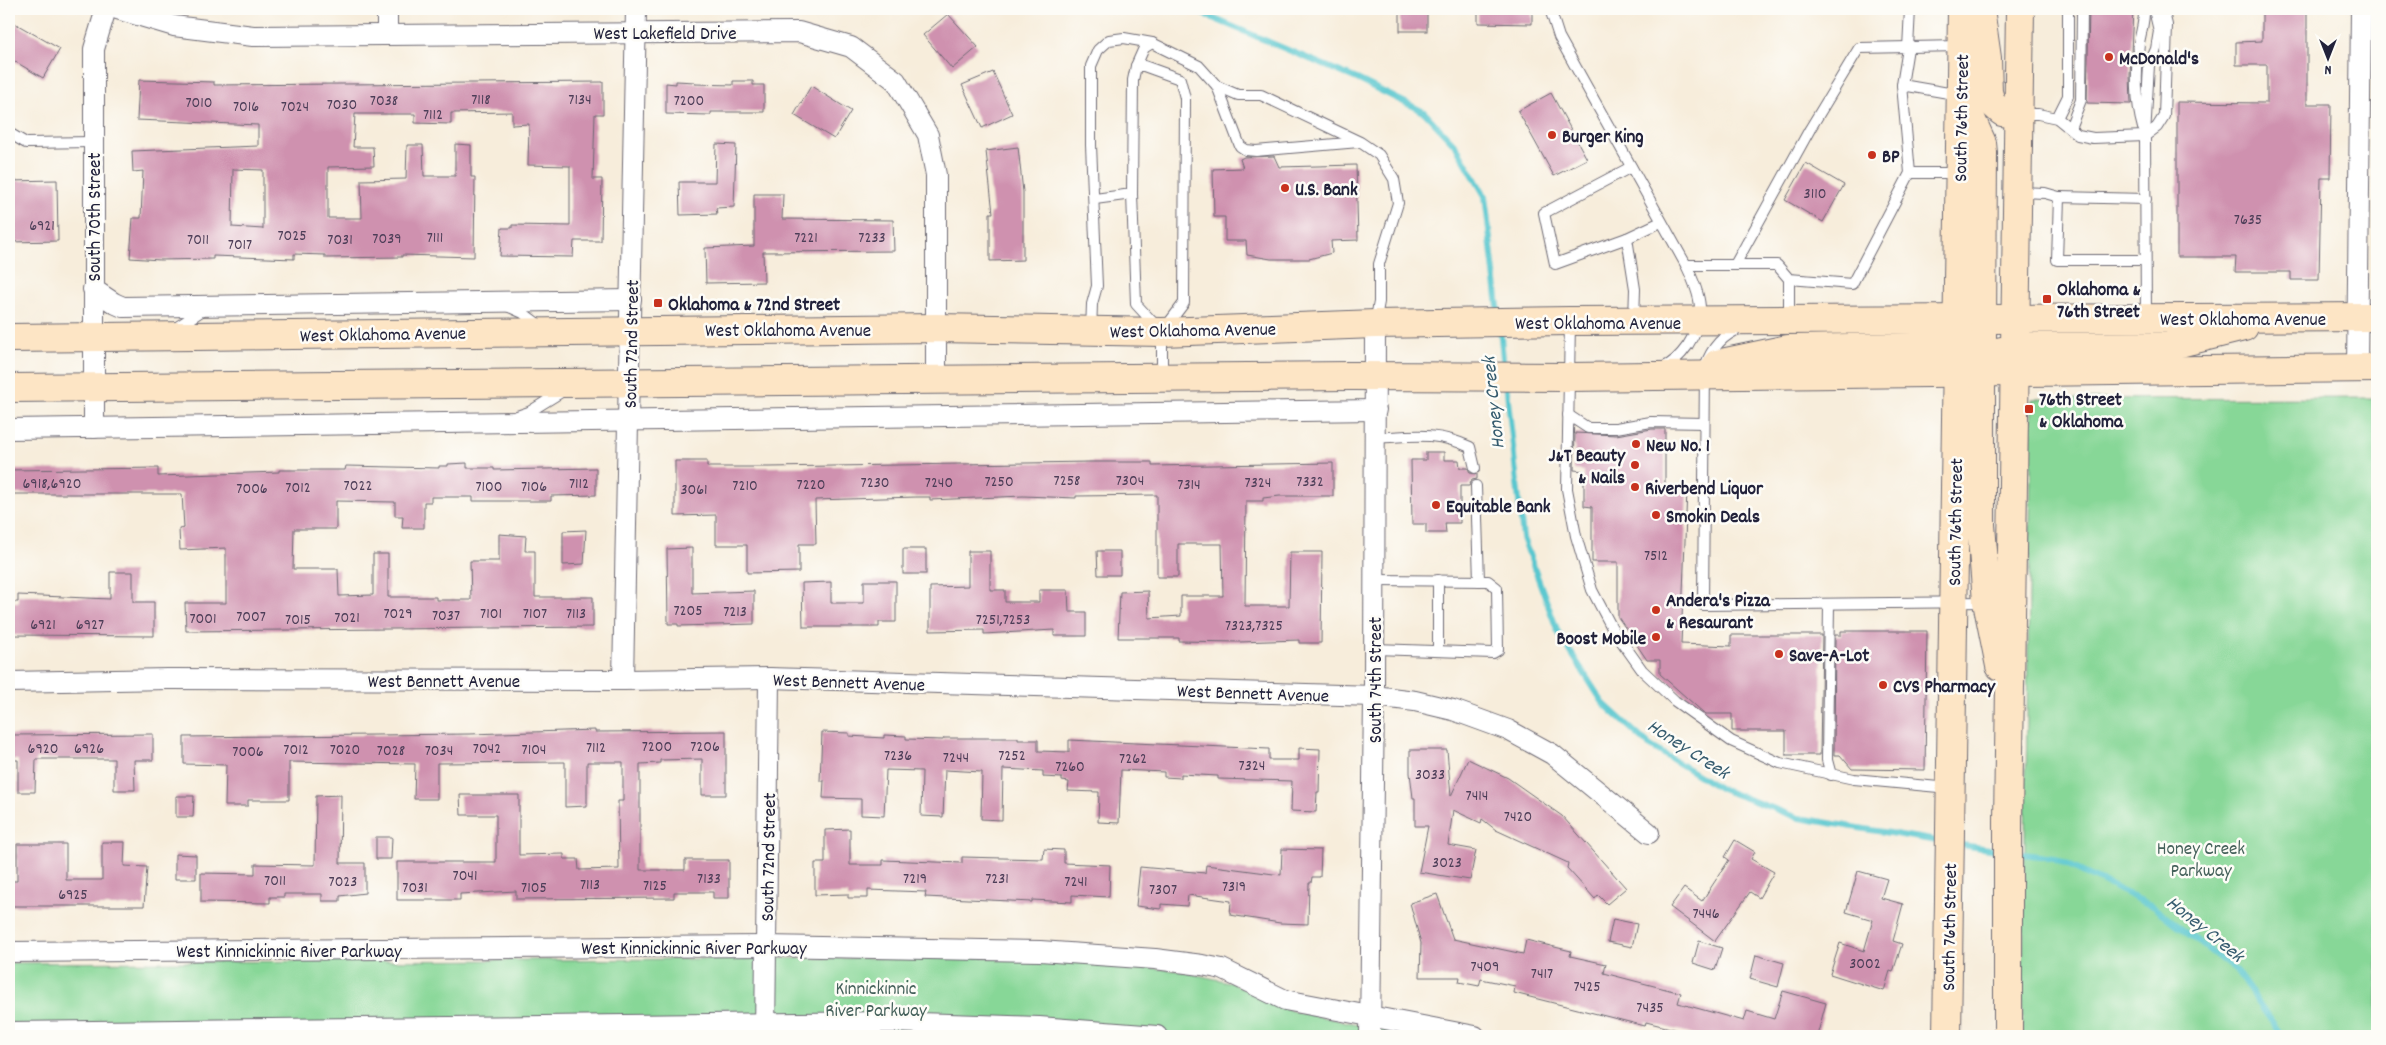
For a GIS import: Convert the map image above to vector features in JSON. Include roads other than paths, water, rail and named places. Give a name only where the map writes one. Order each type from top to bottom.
[{"type":"main road","name":"South 76th Street","points":[[1947,1036],[1953,603],[1974,348],[1959,174],[1962,9]]},
{"type":"main road","points":[[1980,9],[1987,58],[1988,92],[1991,102],[2002,112],[2019,114]]},
{"type":"main road","points":[[1999,601],[2015,359],[2020,9]]},
{"type":"main road","points":[[1960,95],[1982,143],[1983,153],[1974,348],[1981,525],[1999,601],[2010,713],[2008,1036]]},
{"type":"main road","name":"West Oklahoma Avenue","points":[[9,388],[936,379],[1677,376],[1704,371],[1974,348],[2016,320],[2367,317]]},
{"type":"main road","points":[[2015,359],[2168,346],[2214,336],[2274,318]]},
{"type":"main road","name":"West Oklahoma Avenue","points":[[9,338],[936,328],[1162,332],[1375,324],[1570,321],[1779,321],[1974,348]]},
{"type":"main road","points":[[1974,348],[2015,359],[2367,368]]},
{"type":"street","name":"South 70th Street","points":[[94,428],[94,49],[106,9]]},
{"type":"street","name":"West Lakefield Drive","points":[[117,9],[174,26],[253,36],[799,32],[851,47],[896,81],[928,135],[936,175],[936,379]]},
{"type":"street","points":[[387,9],[387,34]]},
{"type":"street","name":"South 72nd Street","points":[[623,680],[636,9]]},
{"type":"street","points":[[2361,9],[2367,368]]},
{"type":"street","points":[[93,289],[123,307],[216,304],[631,300]]},
{"type":"street","name":"South 74th Street","points":[[1370,1036],[1375,648],[1375,324]]},
{"type":"street","points":[[9,429],[629,422],[1376,410]]},
{"type":"street","name":"South 72nd Street","points":[[765,1030],[769,678]]},
{"type":"street","name":"West Bennett Avenue","points":[[9,682],[168,679],[623,680],[769,678],[1374,696],[1415,701],[1453,710],[1508,730],[1552,754],[1649,833]]},
{"type":"street","name":"West Kinnickinnic River Parkway","points":[[9,952],[766,946],[970,949],[1155,959],[1222,969],[1285,1000],[1475,1036]]},
{"type":"street","points":[[9,1032],[765,1030],[972,1024],[1107,1031],[1157,1036]]},
{"type":"lane","points":[[1550,9],[1559,37],[1686,264],[1699,293],[1700,321],[1689,344],[1671,364],[1634,376]]},
{"type":"lane","points":[[1686,264],[1777,264],[1789,280],[1852,284],[1910,173],[1902,85],[1908,48],[1910,9]]},
{"type":"lane","points":[[2057,118],[2068,96],[2068,9]]},
{"type":"lane","points":[[2070,128],[2081,100],[2082,9]]},
{"type":"lane","points":[[2144,9],[2137,63],[2137,107],[2145,136]]},
{"type":"lane","points":[[2146,319],[2145,136],[2149,65],[2156,49],[2159,31],[2155,14],[2151,9]]},
{"type":"lane","points":[[2019,114],[2038,114],[2057,118],[2078,135],[2093,138],[2145,136],[2157,127],[2164,116],[2167,25],[2163,9]]},
{"type":"lane","points":[[1090,331],[1092,304],[1097,286],[1092,145],[1092,66],[1098,50],[1108,40],[1124,38],[1152,43],[1199,66],[1217,86],[1240,146],[1246,150],[1256,151],[1360,142]]},
{"type":"lane","points":[[1152,43],[1144,48],[1136,66],[1133,80],[1132,194],[1136,304],[1162,332]]},
{"type":"lane","points":[[1736,263],[1810,129],[1859,48],[1961,46]]},
{"type":"lane","points":[[1136,66],[1144,66],[1180,79],[1185,98],[1184,303],[1162,332],[1162,378]]},
{"type":"lane","points":[[1902,85],[1960,95]]},
{"type":"lane","points":[[1217,86],[1238,95],[1261,95],[1360,142],[1378,155],[1394,180],[1398,203],[1379,264],[1379,302],[1375,324]]},
{"type":"lane","points":[[9,133],[26,143],[93,142]]},
{"type":"lane","points":[[1631,167],[1544,213],[1555,264],[1627,238],[1661,222]]},
{"type":"lane","points":[[1910,173],[1959,174]]},
{"type":"lane","points":[[2018,192],[2045,193],[2059,197],[2146,199]]},
{"type":"lane","points":[[1095,199],[1132,194]]},
{"type":"lane","points":[[2059,197],[2057,260],[2146,260]]},
{"type":"lane","points":[[1627,238],[1634,289],[1634,321]]},
{"type":"lane","points":[[1789,280],[1779,321],[1738,329],[1723,338],[1712,350],[1704,371],[1703,605],[1999,601]]},
{"type":"lane","points":[[491,301],[522,313],[546,331]]},
{"type":"lane","points":[[159,336],[171,331],[198,312],[216,304]]},
{"type":"lane","points":[[1570,321],[1557,377],[1568,415],[1567,489],[1576,536],[1592,590],[1612,628],[1642,670],[1675,701],[1731,741],[1780,763],[1831,775],[1887,783],[1950,800]]},
{"type":"lane","points":[[494,423],[529,412],[562,391],[594,382]]},
{"type":"lane","points":[[1568,415],[1588,428],[1616,428],[1651,422],[1704,423]]},
{"type":"lane","points":[[1375,438],[1438,435],[1470,447],[1475,468]]},
{"type":"lane","points":[[1476,486],[1479,581]]},
{"type":"lane","points":[[1375,580],[1488,581],[1497,588],[1498,650],[1493,653],[1375,648]]},
{"type":"lane","points":[[1438,580],[1438,651]]},
{"type":"lane","points":[[1829,604],[1827,760],[1831,775]]},
{"type":"waterway","name":"Honey Creek","points":[[1191,9],[1357,79],[1424,112],[1456,146],[1485,196],[1499,315]]},
{"type":"waterway","name":"Honey Creek","points":[[1500,327],[1504,369]]},
{"type":"waterway","name":"Honey Creek","points":[[1506,382],[1523,538],[1558,632],[1603,703],[1649,745],[1721,789],[1799,818],[1943,842]]},
{"type":"waterway","name":"Honey Creek","points":[[1955,844],[2002,851]]},
{"type":"waterway","name":"Honey Creek","points":[[2015,853],[2054,858],[2152,906],[2236,971],[2282,1036]]},
{"type":"place","name":"McDonald's","points":[[2109,57]]},
{"type":"place","name":"Burger King","points":[[1552,135]]},
{"type":"place","name":"BP","points":[[1872,155]]},
{"type":"place","name":"U.S. Bank","points":[[1285,188]]},
{"type":"place","name":"Oklahoma & 76th Street","points":[[2047,299]]},
{"type":"place","name":"Oklahoma & 72nd Street","points":[[658,303]]},
{"type":"place","name":"76th Street & Oklahoma","points":[[2029,409]]},
{"type":"place","name":"New No. 1","points":[[1636,444]]},
{"type":"place","name":"J&T Beauty & Nails","points":[[1635,465]]},
{"type":"place","name":"Riverbend Liquor","points":[[1635,487]]},
{"type":"place","name":"Equitable Bank","points":[[1436,505]]},
{"type":"place","name":"Smokin Deals","points":[[1656,515]]},
{"type":"place","name":"Andera's Pizza & Resaurant","points":[[1656,610]]},
{"type":"place","name":"Boost Mobile","points":[[1656,637]]},
{"type":"place","name":"Save-A-Lot","points":[[1779,654]]},
{"type":"place","name":"CVS Pharmacy","points":[[1883,685]]},
{"type":"park label","name":"Honey Creek Parkway","points":[[2201,858]]},
{"type":"park label","name":"Kinnickinnic River Parkway","points":[[876,998]]}]
